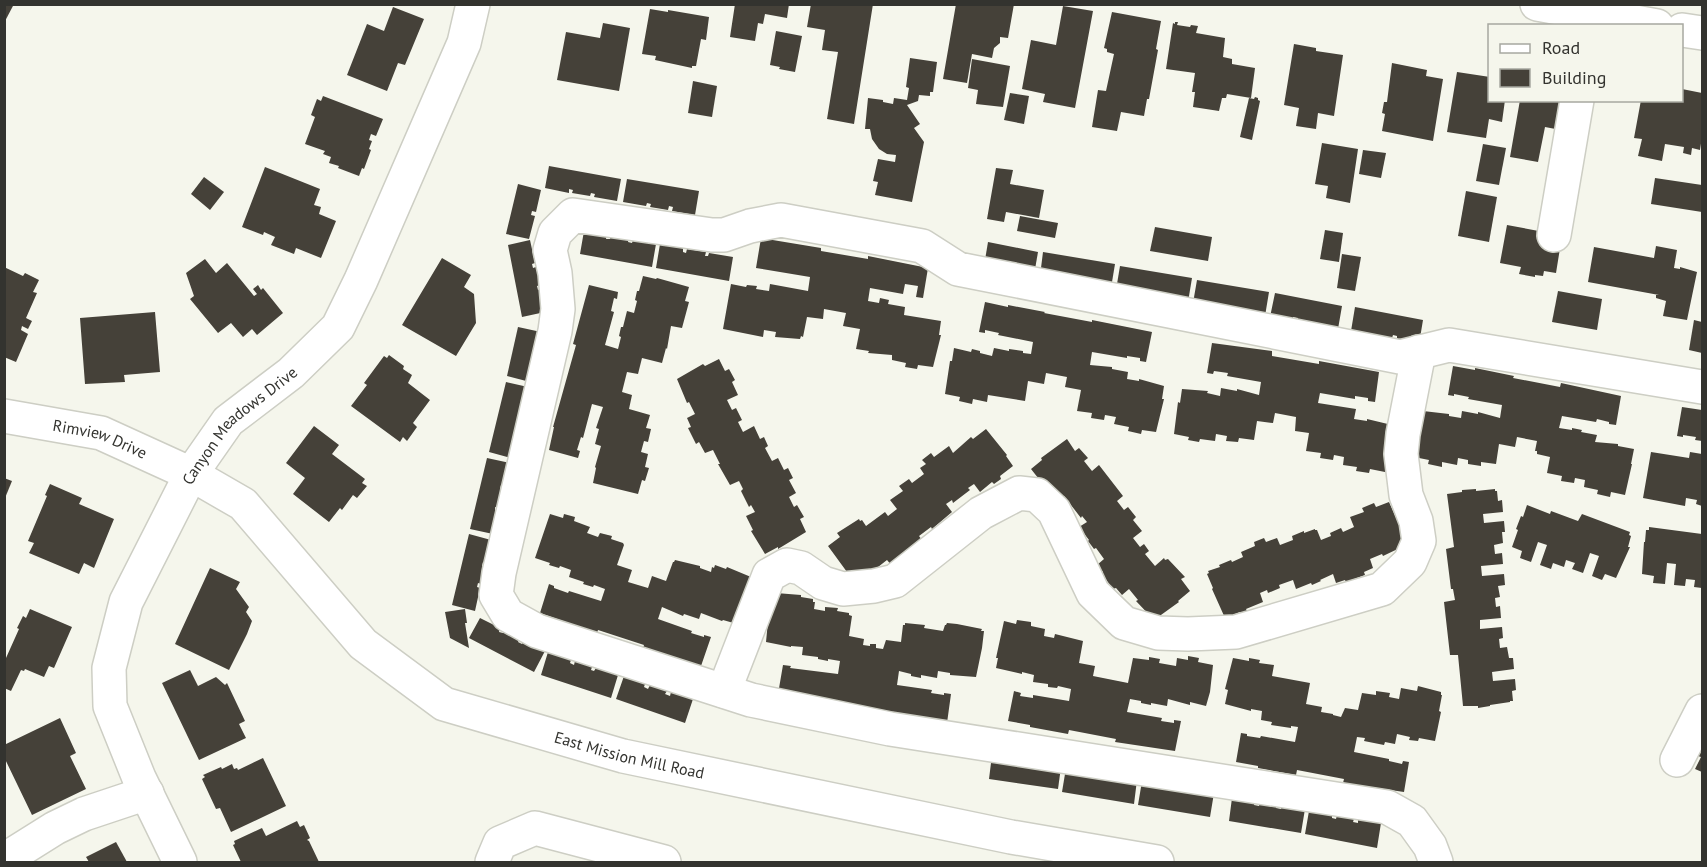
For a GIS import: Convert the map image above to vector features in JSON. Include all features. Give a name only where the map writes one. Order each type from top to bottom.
[{"type":"street","name":"Canyon Meadows Drive","points":[[180,862],[147,793],[110,706],[109,668],[126,602],[191,474],[228,421],[291,373],[338,327],[361,280],[464,43],[473,4]]},
{"type":"street","points":[[1537,4],[1591,20],[1635,24]]},
{"type":"street","points":[[1683,30],[1702,33]]},
{"type":"street","points":[[1554,235],[1577,102]]},
{"type":"street","points":[[1436,862],[1430,846],[1412,821],[1387,807],[890,729],[751,700],[537,631],[508,615],[496,595],[498,573],[555,332],[558,309],[555,273],[550,250],[555,233],[573,215],[718,235],[781,220],[922,246],[957,269],[1400,357],[1449,345],[1702,387]]},
{"type":"street","points":[[724,691],[768,575],[787,565],[801,568],[823,583],[843,589],[874,586],[894,581],[981,513],[1019,493],[1037,495],[1054,511],[1093,593],[1124,622],[1158,633],[1236,632],[1382,589],[1410,562],[1419,541],[1416,521],[1406,495],[1401,454],[1419,352]]},
{"type":"street","name":"Rimview Drive","points":[[4,416],[101,432],[191,474]]},
{"type":"street","name":"East Mission Mill Road","points":[[191,474],[243,504],[363,644],[444,704],[623,756],[1008,850],[1156,862]]},
{"type":"street","points":[[1677,760],[1702,711]]},
{"type":"street","points":[[4,860],[55,828],[84,814],[147,793]]},
{"type":"street","points":[[492,862],[500,843],[535,828],[664,862]]},
{"type":"building","points":[[4,4],[14,4],[4,23]]},
{"type":"building","points":[[735,4],[789,4],[787,18],[765,14],[763,24],[758,23],[755,41],[730,37]]},
{"type":"building","points":[[811,4],[873,4],[854,124],[827,119],[838,52],[822,50],[825,30],[807,27]]},
{"type":"building","points":[[956,4],[1014,4],[1008,38],[1000,37],[1000,43],[994,48],[992,58],[972,54],[967,83],[943,79]]},
{"type":"building","points":[[1063,6],[1093,11],[1075,108],[1043,102],[1045,94],[1022,89],[1031,40],[1056,45]]},
{"type":"building","points":[[393,7],[424,19],[405,65],[398,63],[387,91],[347,75],[367,24],[384,31]]},
{"type":"building","points":[[650,9],[709,17],[706,40],[701,39],[696,66],[692,68],[655,60],[656,56],[642,54]]},
{"type":"building","points":[[1112,12],[1161,21],[1156,49],[1158,50],[1144,116],[1121,112],[1117,131],[1092,127],[1098,90],[1106,91],[1114,54],[1107,52],[1104,48]]},
{"type":"building","points":[[1175,22],[1178,22],[1177,25],[1198,26],[1196,33],[1225,38],[1223,57],[1232,59],[1232,64],[1255,68],[1251,98],[1227,94],[1226,98],[1222,98],[1219,111],[1193,107],[1195,92],[1192,92],[1195,73],[1166,69]]},
{"type":"building","points":[[603,23],[630,28],[619,91],[557,80],[566,32],[600,38]]},
{"type":"building","points":[[776,31],[802,36],[795,72],[770,65]]},
{"type":"building","points":[[1294,44],[1316,48],[1316,51],[1343,55],[1334,116],[1318,113],[1316,129],[1296,126],[1299,108],[1284,105]]},
{"type":"building","points":[[910,58],[937,62],[933,92],[930,92],[930,96],[919,95],[918,101],[907,105],[920,124],[914,128],[924,142],[912,202],[875,195],[878,182],[873,181],[878,159],[895,162],[896,155],[887,154],[879,149],[872,139],[870,129],[865,129],[868,98],[893,104],[894,98],[907,100],[909,88],[906,87]]},
{"type":"building","points":[[972,59],[1010,66],[1003,107],[976,104],[978,90],[968,88]]},
{"type":"building","points":[[1392,63],[1427,70],[1426,76],[1443,79],[1433,141],[1382,131],[1385,114],[1382,113],[1384,102],[1387,102]]},
{"type":"building","points":[[1457,72],[1488,77],[1488,102],[1505,102],[1502,122],[1489,119],[1486,138],[1447,132]]},
{"type":"building","points":[[693,81],[717,86],[712,117],[688,113]]},
{"type":"building","points":[[1683,89],[1702,93],[1700,150],[1692,148],[1691,155],[1683,153],[1684,147],[1665,144],[1662,161],[1638,156],[1642,139],[1634,138],[1641,102],[1683,102]]},
{"type":"building","points":[[1010,93],[1029,96],[1024,124],[1004,120]]},
{"type":"building","points":[[323,96],[383,119],[376,136],[371,134],[369,140],[372,141],[369,149],[371,150],[359,176],[329,163],[331,157],[323,154],[325,151],[305,144],[315,117],[311,115],[317,99],[321,101]]},
{"type":"building","points":[[1255,97],[1260,101],[1252,140],[1240,137],[1249,98],[1254,99]]},
{"type":"building","points":[[1520,102],[1571,102],[1566,131],[1545,127],[1538,162],[1510,157]]},
{"type":"building","points":[[1322,143],[1358,149],[1350,203],[1326,198],[1328,186],[1315,184]]},
{"type":"building","points":[[1483,144],[1506,148],[1499,185],[1476,181]]},
{"type":"building","points":[[1363,150],[1386,153],[1381,178],[1359,174]]},
{"type":"building","points":[[549,166],[621,179],[617,201],[594,197],[595,194],[591,193],[590,196],[572,193],[573,190],[569,189],[569,193],[545,188]]},
{"type":"building","points":[[265,167],[320,189],[314,205],[321,207],[319,214],[336,221],[321,258],[296,248],[294,254],[271,245],[275,237],[242,227]]},
{"type":"building","points":[[996,168],[1013,170],[1010,184],[1044,190],[1039,218],[1006,212],[1004,222],[987,219]]},
{"type":"building","points":[[204,177],[224,192],[210,210],[191,194]]},
{"type":"building","points":[[1655,178],[1702,185],[1702,212],[1651,204]]},
{"type":"building","points":[[627,179],[699,191],[695,215],[672,211],[673,207],[669,206],[668,210],[650,207],[651,204],[647,203],[646,206],[623,202]]},
{"type":"building","points":[[518,184],[541,190],[536,212],[532,211],[531,215],[535,216],[529,239],[506,234]]},
{"type":"building","points":[[1466,191],[1497,197],[1489,242],[1458,236]]},
{"type":"building","points":[[1020,216],[1058,223],[1055,238],[1017,231]]},
{"type":"building","points":[[1507,225],[1544,232],[1561,242],[1556,273],[1544,271],[1543,276],[1535,275],[1535,277],[1519,274],[1521,267],[1500,263]]},
{"type":"building","points":[[1155,227],[1212,237],[1208,261],[1150,251]]},
{"type":"building","points":[[1325,230],[1343,233],[1339,262],[1320,259]]},
{"type":"building","points":[[584,231],[607,235],[606,239],[610,239],[611,236],[629,238],[628,242],[632,243],[633,240],[656,244],[652,267],[580,254]]},
{"type":"building","points":[[761,238],[821,248],[821,251],[868,259],[868,256],[928,268],[923,298],[916,297],[918,286],[905,284],[903,294],[870,288],[868,301],[879,303],[880,298],[889,300],[888,304],[905,307],[904,315],[941,321],[939,335],[941,335],[933,367],[918,365],[917,369],[905,367],[906,363],[892,360],[892,355],[868,353],[869,351],[856,349],[860,329],[843,326],[846,313],[824,309],[823,319],[807,317],[803,337],[801,336],[800,339],[775,337],[776,332],[764,330],[763,337],[723,329],[731,284],[746,287],[747,285],[757,286],[756,289],[769,291],[770,284],[808,291],[810,277],[756,268]]},
{"type":"building","points":[[530,240],[535,263],[532,264],[533,268],[536,267],[540,285],[537,286],[538,290],[540,289],[545,312],[522,317],[508,245]]},
{"type":"building","points":[[988,242],[1038,252],[1034,275],[984,266]]},
{"type":"building","points":[[660,244],[683,248],[683,252],[686,253],[687,249],[706,252],[705,256],[709,253],[733,257],[729,281],[656,268]]},
{"type":"building","points":[[1656,246],[1677,250],[1674,268],[1680,269],[1680,267],[1697,272],[1687,320],[1663,316],[1666,301],[1656,298],[1656,295],[1659,295],[1588,282],[1594,247],[1654,258]]},
{"type":"building","points":[[1043,252],[1115,264],[1111,288],[1040,276]]},
{"type":"building","points":[[1342,254],[1361,257],[1355,291],[1337,288]]},
{"type":"building","points":[[442,258],[471,275],[464,287],[474,294],[476,323],[456,356],[402,325]]},
{"type":"building","points":[[205,259],[216,273],[227,263],[254,296],[257,294],[253,289],[258,285],[283,313],[257,335],[252,329],[243,337],[231,323],[218,333],[190,299],[194,296],[186,273]]},
{"type":"building","points":[[1120,266],[1192,278],[1188,302],[1116,290]]},
{"type":"building","points":[[4,267],[23,276],[25,273],[39,280],[33,292],[37,293],[26,318],[32,321],[28,329],[22,326],[21,330],[28,334],[16,362],[4,357]]},
{"type":"building","points":[[643,276],[689,287],[685,301],[689,302],[682,328],[671,326],[662,363],[642,358],[638,374],[627,372],[622,392],[632,395],[629,409],[650,415],[646,428],[651,429],[648,442],[644,441],[641,452],[648,454],[645,467],[649,468],[638,494],[593,483],[601,446],[595,444],[599,429],[596,428],[603,407],[592,404],[583,438],[581,437],[577,450],[580,451],[578,458],[549,450],[589,285],[618,292],[617,299],[614,298],[611,311],[614,312],[605,345],[618,349],[621,327],[623,327],[627,311],[634,313],[637,291],[639,291]]},
{"type":"building","points":[[1197,280],[1269,292],[1265,316],[1242,312],[1243,308],[1238,308],[1238,311],[1220,308],[1221,305],[1216,303],[1216,307],[1193,303]]},
{"type":"building","points":[[1558,291],[1602,299],[1597,330],[1552,322]]},
{"type":"building","points":[[1275,293],[1342,306],[1338,329],[1297,322],[1298,318],[1293,317],[1293,321],[1270,317]]},
{"type":"building","points":[[985,302],[1152,332],[1146,362],[1140,361],[1140,358],[1092,352],[1090,365],[1112,367],[1112,369],[1128,372],[1127,379],[1139,381],[1139,379],[1164,386],[1162,399],[1164,399],[1156,432],[1142,430],[1141,434],[1128,431],[1129,427],[1114,424],[1116,417],[1105,415],[1104,420],[1091,418],[1092,413],[1077,411],[1081,390],[1065,387],[1067,377],[1046,373],[1044,384],[1028,381],[1025,401],[988,395],[987,402],[973,399],[972,404],[959,401],[960,397],[945,394],[954,348],[971,352],[972,349],[992,356],[994,348],[1031,354],[1033,342],[985,330],[985,333],[979,332]]},
{"type":"building","points":[[1355,307],[1423,320],[1419,344],[1397,339],[1397,336],[1393,335],[1392,338],[1351,331]]},
{"type":"building","points":[[155,312],[160,372],[124,375],[125,382],[85,384],[80,318]]},
{"type":"building","points":[[1694,320],[1702,322],[1702,353],[1689,350]]},
{"type":"building","points":[[518,327],[541,332],[530,382],[507,376]]},
{"type":"building","points":[[1212,343],[1272,351],[1272,356],[1319,364],[1319,361],[1379,372],[1375,402],[1368,401],[1368,398],[1355,396],[1355,399],[1320,393],[1318,403],[1356,409],[1354,419],[1367,421],[1367,419],[1392,425],[1385,472],[1370,469],[1369,473],[1356,471],[1357,467],[1343,465],[1344,457],[1334,455],[1333,460],[1320,458],[1321,453],[1306,451],[1309,433],[1295,431],[1296,417],[1275,413],[1273,423],[1257,421],[1254,440],[1239,438],[1238,442],[1226,441],[1227,436],[1216,434],[1215,441],[1200,439],[1199,442],[1174,434],[1182,389],[1208,391],[1207,393],[1220,396],[1221,388],[1237,391],[1237,389],[1259,395],[1261,382],[1227,376],[1228,373],[1214,371],[1213,374],[1207,373]]},
{"type":"building","points":[[389,355],[412,375],[408,383],[430,400],[413,423],[417,427],[407,441],[403,437],[400,442],[351,406],[367,385],[364,383],[384,356],[387,358]]},
{"type":"building","points":[[719,359],[725,371],[729,369],[735,380],[732,382],[738,395],[727,400],[732,410],[736,408],[742,420],[738,422],[743,432],[754,426],[760,439],[764,437],[768,446],[765,448],[772,461],[778,458],[784,470],[788,468],[793,478],[789,480],[796,493],[789,497],[794,507],[797,505],[804,517],[800,519],[806,532],[765,554],[751,531],[753,530],[746,516],[755,512],[751,505],[749,507],[739,481],[730,485],[713,450],[705,453],[699,442],[696,444],[688,428],[691,427],[687,418],[695,414],[689,402],[687,403],[677,379],[703,364],[705,366]]},
{"type":"building","points":[[1453,366],[1475,370],[1475,368],[1560,387],[1561,383],[1621,396],[1616,425],[1597,419],[1596,422],[1562,416],[1559,428],[1582,430],[1581,432],[1597,435],[1595,442],[1618,444],[1618,446],[1634,449],[1625,495],[1611,492],[1610,497],[1597,494],[1598,490],[1584,487],[1585,480],[1575,478],[1574,483],[1561,481],[1562,476],[1547,473],[1550,457],[1537,454],[1535,451],[1537,441],[1517,437],[1515,447],[1499,444],[1496,464],[1481,462],[1481,466],[1468,464],[1468,460],[1458,458],[1457,465],[1442,462],[1442,467],[1428,464],[1429,460],[1414,457],[1423,411],[1461,418],[1462,411],[1478,414],[1478,412],[1500,418],[1502,405],[1454,394],[1454,396],[1448,395]]},
{"type":"building","points":[[506,382],[528,387],[523,410],[520,409],[519,413],[522,414],[518,431],[514,431],[514,435],[517,435],[511,458],[489,452]]},
{"type":"building","points":[[1682,407],[1702,410],[1702,441],[1695,440],[1696,437],[1677,436]]},
{"type":"building","points":[[314,426],[339,445],[332,454],[365,479],[362,483],[367,486],[357,498],[353,495],[329,522],[293,494],[305,478],[286,463]]},
{"type":"building","points":[[986,429],[1013,466],[1000,476],[1001,479],[994,484],[992,482],[980,492],[974,484],[953,503],[952,500],[946,504],[952,512],[932,529],[931,527],[919,536],[925,544],[893,567],[887,560],[879,568],[855,583],[828,546],[840,537],[837,533],[859,519],[866,526],[885,512],[888,516],[897,509],[890,500],[903,491],[899,486],[909,479],[912,483],[924,474],[920,468],[926,464],[922,460],[931,453],[934,457],[949,446],[953,453],[971,437],[973,439]]},
{"type":"building","points":[[1067,439],[1075,451],[1079,448],[1088,458],[1084,461],[1092,471],[1099,465],[1123,496],[1117,501],[1124,510],[1128,507],[1136,517],[1133,520],[1142,531],[1133,538],[1140,547],[1144,544],[1149,551],[1145,554],[1155,566],[1164,558],[1168,559],[1185,577],[1181,579],[1190,591],[1154,620],[1136,601],[1138,600],[1129,589],[1122,595],[1116,588],[1113,589],[1097,565],[1104,559],[1079,527],[1087,522],[1082,516],[1081,518],[1064,496],[1057,502],[1031,469],[1042,460],[1041,458]]},
{"type":"building","points":[[1651,452],[1689,458],[1690,452],[1702,454],[1702,506],[1696,504],[1697,500],[1686,498],[1685,506],[1643,498]]},
{"type":"building","points":[[487,458],[510,463],[504,486],[501,485],[500,489],[503,490],[499,508],[495,507],[495,511],[498,512],[493,534],[470,529]]},
{"type":"building","points":[[4,478],[12,481],[5,498],[4,498]]},
{"type":"building","points":[[50,484],[82,498],[79,504],[114,519],[94,568],[84,563],[79,574],[29,553],[34,543],[28,541]]},
{"type":"building","points":[[1476,489],[1476,491],[1495,489],[1497,491],[1498,501],[1502,500],[1503,512],[1483,514],[1484,523],[1504,521],[1505,532],[1502,532],[1503,543],[1494,545],[1495,554],[1502,553],[1503,564],[1481,566],[1482,576],[1504,574],[1505,585],[1498,586],[1500,597],[1495,598],[1496,607],[1500,606],[1501,618],[1480,620],[1480,629],[1502,627],[1503,638],[1499,639],[1500,648],[1507,647],[1509,658],[1513,658],[1514,669],[1492,672],[1493,681],[1515,679],[1516,690],[1512,691],[1513,701],[1478,708],[1478,706],[1463,706],[1458,655],[1450,655],[1444,602],[1455,600],[1453,589],[1451,589],[1446,549],[1454,547],[1447,494]]},
{"type":"building","points":[[1389,502],[1406,545],[1383,556],[1382,554],[1370,559],[1373,568],[1364,572],[1365,575],[1336,583],[1333,574],[1312,585],[1311,583],[1296,589],[1293,580],[1279,585],[1280,588],[1268,593],[1267,590],[1260,593],[1263,602],[1246,609],[1247,611],[1241,614],[1240,612],[1225,618],[1212,589],[1208,571],[1243,557],[1241,552],[1255,546],[1254,542],[1264,538],[1266,542],[1277,538],[1280,545],[1293,540],[1292,536],[1304,531],[1304,533],[1317,530],[1321,540],[1341,528],[1343,532],[1354,527],[1350,517],[1364,512],[1362,508],[1374,503],[1376,507]]},
{"type":"building","points":[[1527,505],[1578,521],[1582,514],[1630,532],[1628,547],[1630,547],[1616,578],[1605,574],[1602,580],[1592,576],[1599,556],[1590,553],[1583,573],[1572,569],[1575,563],[1566,560],[1564,567],[1553,563],[1551,569],[1540,565],[1547,545],[1538,542],[1531,562],[1520,558],[1522,551],[1512,547],[1518,530],[1516,529]]},
{"type":"building","points":[[550,514],[563,518],[564,514],[575,517],[574,521],[590,527],[587,533],[598,537],[600,533],[612,536],[611,539],[623,543],[617,565],[632,570],[628,582],[648,588],[652,576],[666,581],[675,560],[700,566],[711,572],[715,565],[726,569],[727,567],[751,577],[737,624],[701,613],[699,619],[684,614],[683,616],[662,607],[658,619],[692,631],[691,633],[711,637],[701,666],[643,648],[644,645],[598,630],[597,633],[540,613],[549,584],[568,593],[569,591],[601,601],[605,589],[583,584],[584,582],[569,577],[571,570],[549,565],[550,563],[535,558]]},
{"type":"building","points":[[1649,527],[1702,534],[1702,588],[1694,587],[1695,580],[1686,579],[1685,586],[1674,585],[1676,564],[1667,563],[1665,584],[1653,583],[1654,576],[1642,574],[1644,542],[1646,530],[1649,530]]},
{"type":"building","points":[[469,534],[491,540],[486,563],[483,562],[482,566],[485,566],[481,584],[478,583],[477,587],[480,588],[475,611],[452,605]]},
{"type":"building","points":[[210,568],[240,582],[236,589],[249,607],[246,612],[252,621],[229,670],[175,644]]},
{"type":"building","points":[[776,593],[801,595],[801,597],[813,599],[814,609],[825,611],[825,607],[838,608],[837,611],[849,613],[852,616],[849,636],[864,639],[863,645],[876,644],[876,648],[883,649],[886,640],[901,642],[905,623],[925,625],[924,628],[943,631],[947,623],[982,629],[981,631],[984,631],[982,648],[976,677],[950,675],[950,673],[938,671],[937,678],[921,675],[921,678],[899,671],[897,685],[932,690],[931,693],[951,694],[947,723],[778,694],[783,665],[791,666],[790,668],[838,674],[840,661],[828,659],[828,661],[802,655],[803,647],[766,642],[769,611]]},
{"type":"building","points":[[30,609],[72,627],[54,668],[49,666],[44,677],[25,669],[21,670],[11,691],[4,688],[4,657],[6,658],[23,616],[26,618]]},
{"type":"building","points":[[465,609],[469,648],[450,638],[445,612]]},
{"type":"building","points":[[480,618],[500,628],[499,632],[503,633],[504,630],[520,638],[518,642],[522,644],[524,641],[545,651],[534,672],[469,638]]},
{"type":"building","points":[[1017,620],[1031,622],[1031,626],[1045,629],[1044,636],[1054,638],[1055,634],[1083,641],[1079,663],[1095,666],[1093,676],[1128,683],[1133,658],[1160,659],[1159,663],[1176,666],[1177,658],[1188,660],[1188,656],[1199,658],[1198,662],[1213,665],[1206,706],[1190,702],[1190,705],[1168,699],[1167,706],[1151,703],[1151,705],[1130,699],[1127,712],[1162,718],[1161,721],[1174,723],[1174,720],[1181,721],[1175,751],[1115,742],[1116,739],[1069,730],[1068,734],[1008,721],[1014,691],[1021,693],[1020,696],[1033,698],[1033,695],[1069,701],[1071,689],[1058,686],[1057,688],[1048,687],[1048,684],[1033,682],[1034,675],[996,668],[1004,621],[1016,624]]},
{"type":"building","points":[[548,652],[571,660],[570,663],[574,665],[575,661],[592,667],[591,670],[594,671],[596,668],[618,675],[611,698],[541,675]]},
{"type":"building","points":[[1233,658],[1249,661],[1249,658],[1260,660],[1259,663],[1274,665],[1272,676],[1310,683],[1306,704],[1322,707],[1321,712],[1341,717],[1345,708],[1358,710],[1362,693],[1376,695],[1376,691],[1390,693],[1389,697],[1399,699],[1401,688],[1417,691],[1418,686],[1441,692],[1439,711],[1441,712],[1435,741],[1419,738],[1418,741],[1409,740],[1410,737],[1397,734],[1395,744],[1385,742],[1384,745],[1364,741],[1365,738],[1357,737],[1354,752],[1402,764],[1403,761],[1409,762],[1404,792],[1343,783],[1344,779],[1297,770],[1296,775],[1236,762],[1241,733],[1247,736],[1295,742],[1298,727],[1271,725],[1272,722],[1261,720],[1262,711],[1251,709],[1251,711],[1225,704],[1228,690],[1225,689]]},
{"type":"building","points":[[190,670],[198,686],[216,677],[225,685],[227,683],[245,721],[239,724],[246,738],[199,760],[162,683]]},
{"type":"building","points":[[624,676],[645,684],[644,687],[648,689],[650,685],[667,691],[665,694],[670,696],[671,692],[693,699],[685,723],[616,699]]},
{"type":"building","points":[[60,718],[76,753],[70,756],[86,789],[32,815],[4,757],[4,745]]},
{"type":"building","points":[[1702,747],[1702,772],[1695,769],[1701,757],[1698,756]]},
{"type":"building","points":[[992,755],[1061,767],[1058,789],[989,779]]},
{"type":"building","points":[[263,758],[286,806],[231,832],[220,808],[216,809],[202,779],[205,777],[203,775],[232,764],[234,769],[238,770]]},
{"type":"building","points":[[1066,768],[1137,780],[1134,804],[1062,792]]},
{"type":"building","points":[[1142,781],[1169,790],[1169,786],[1187,789],[1186,792],[1191,793],[1191,789],[1214,793],[1210,817],[1138,805]]},
{"type":"building","points":[[1232,798],[1255,801],[1254,805],[1259,806],[1260,802],[1277,805],[1276,808],[1281,809],[1282,806],[1305,809],[1301,833],[1229,821]]},
{"type":"building","points":[[1309,811],[1332,815],[1332,818],[1336,819],[1337,815],[1354,819],[1353,822],[1358,823],[1358,819],[1381,823],[1377,848],[1305,834]]},
{"type":"building","points":[[297,821],[300,827],[304,825],[310,838],[307,840],[319,862],[241,862],[233,845],[234,841],[262,828],[266,836]]},
{"type":"building","points":[[116,842],[127,862],[89,862],[86,857]]}]
